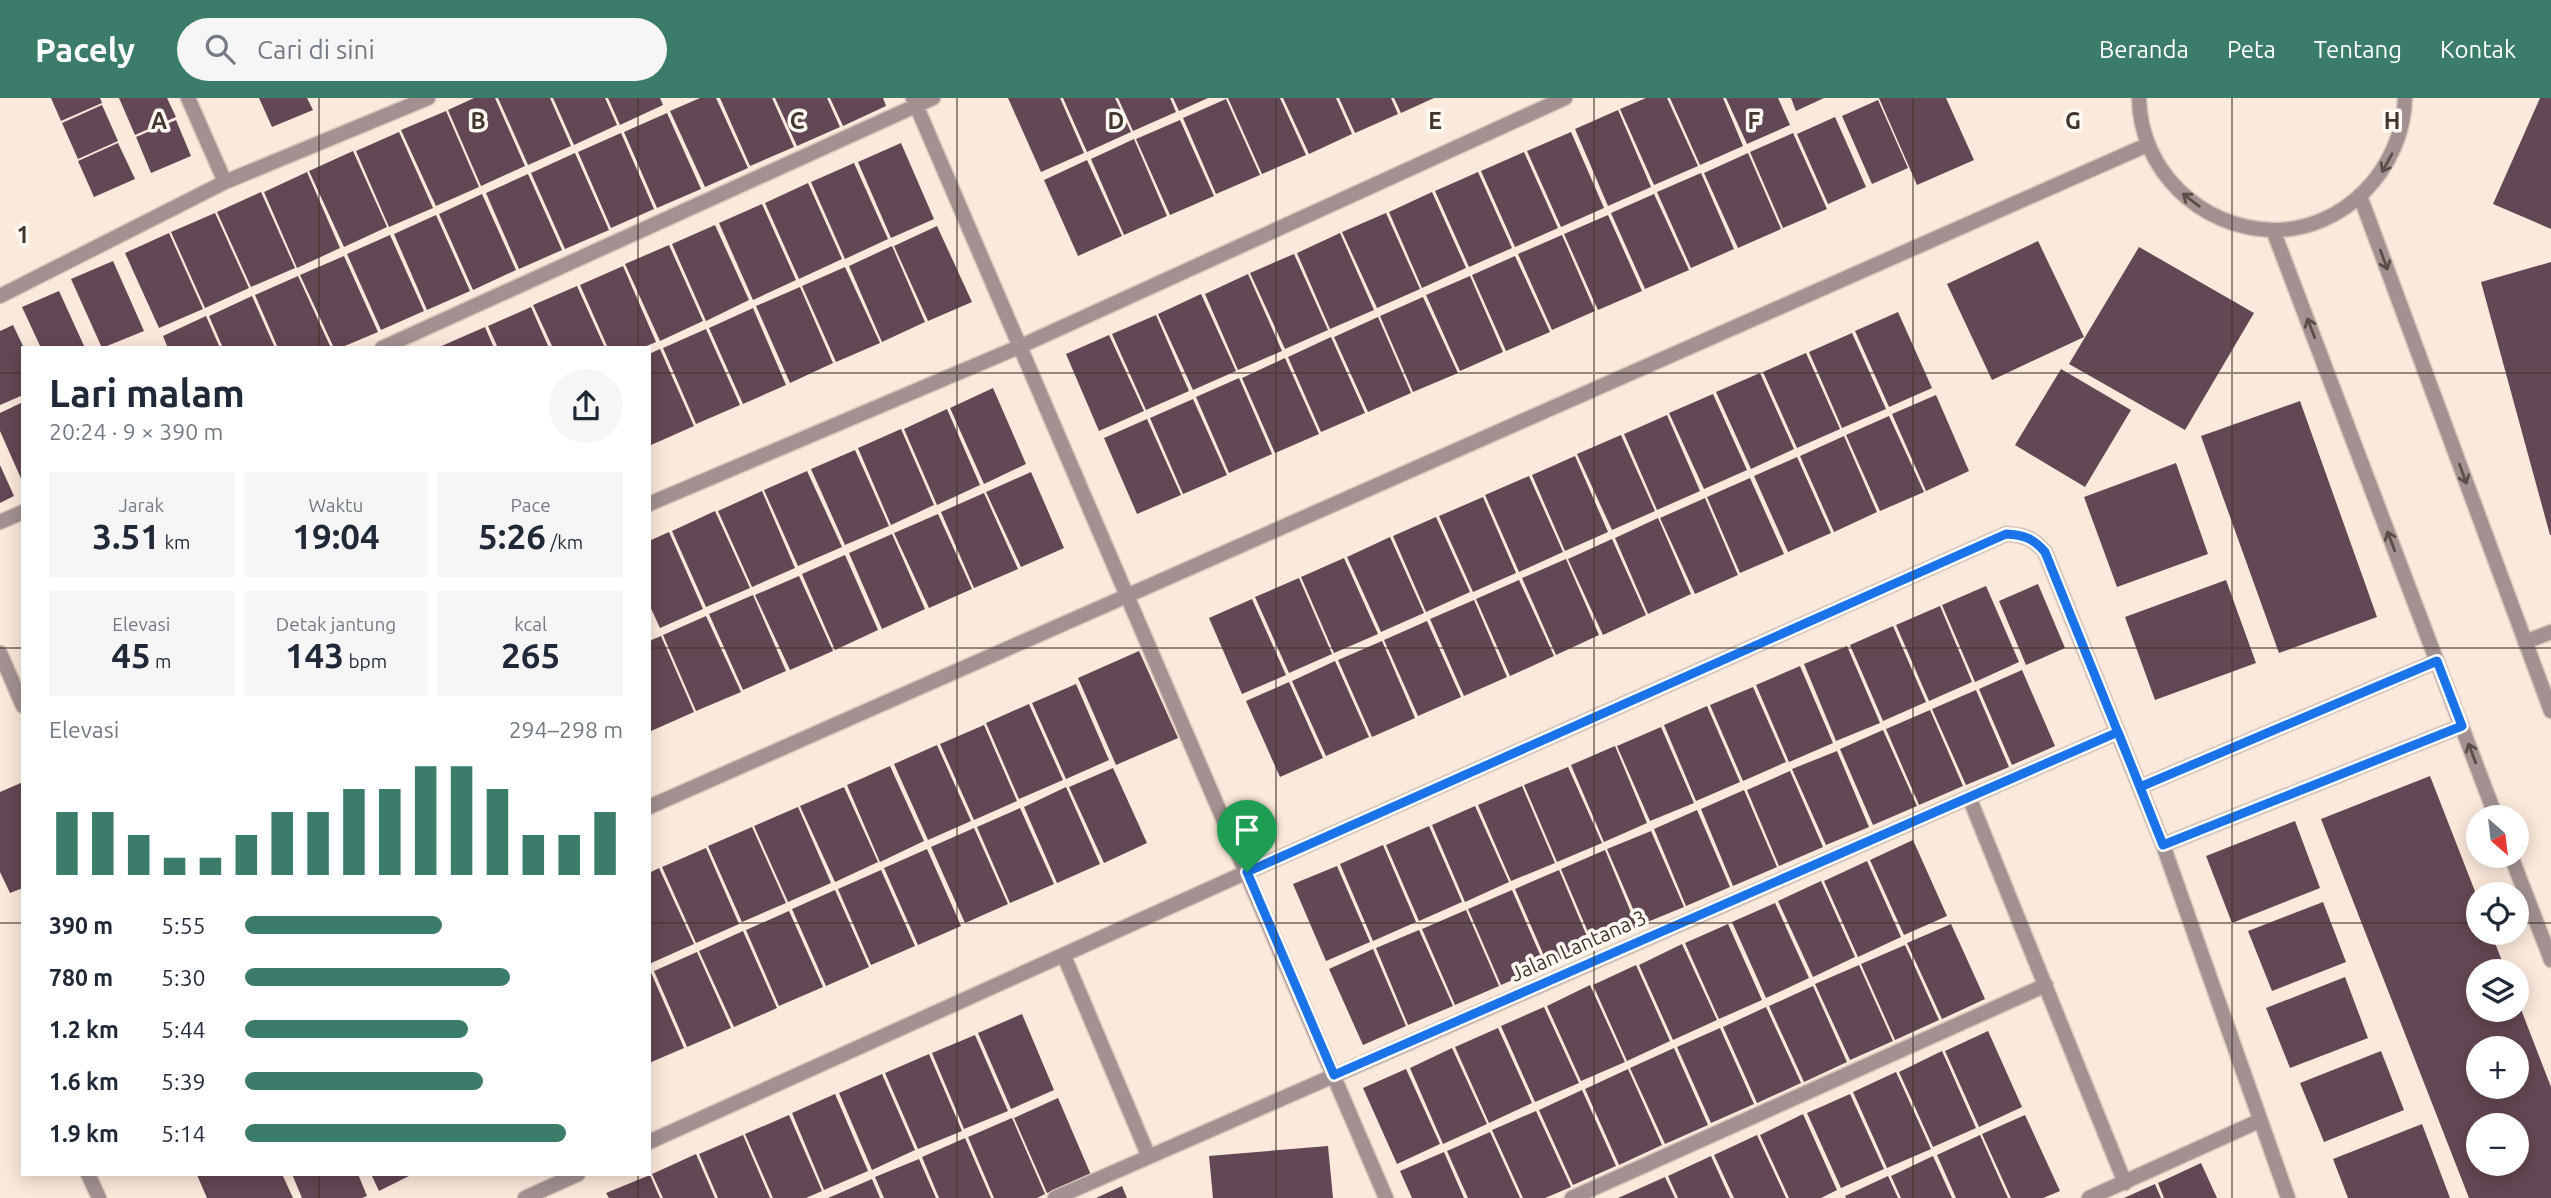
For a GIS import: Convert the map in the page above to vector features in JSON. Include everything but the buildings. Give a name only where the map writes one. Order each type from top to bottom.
[{"type":"street","points":[[188,98],[225,182]]},
{"type":"street","points":[[0,296],[225,182],[428,98]]},
{"type":"street","points":[[386,346],[915,101],[933,98]]},
{"type":"street","points":[[651,503],[1021,346],[1565,98]]},
{"type":"street","points":[[2139,98],[2139,114],[2147,145],[2163,174],[2184,197],[2211,215],[2241,226],[2273,230],[2304,225],[2334,214],[2360,196],[2382,173],[2396,145],[2405,114],[2405,98]]},
{"type":"street","points":[[915,101],[1386,1198]]},
{"type":"street","points":[[651,806],[2147,145]]},
{"type":"street","points":[[2360,196],[2550,704]]},
{"type":"street","points":[[2273,230],[2492,805]]},
{"type":"street","points":[[0,522],[21,513]]},
{"type":"street","points":[[651,1141],[2006,534],[2022,535],[2034,540],[2045,552],[2163,845],[2288,1198]]},
{"type":"street","points":[[2525,642],[2551,632]]},
{"type":"street","points":[[0,653],[21,701]]},
{"type":"street","points":[[2140,787],[2437,661]]},
{"type":"street","points":[[2163,845],[2462,726]]},
{"type":"street","name":"Jalan Lantana 3","points":[[1055,1198],[2118,732]]},
{"type":"street","points":[[1969,797],[2125,1183]]},
{"type":"street","points":[[2516,868],[2551,960]]},
{"type":"street","points":[[1064,957],[1149,1157]]},
{"type":"street","points":[[1572,1198],[2046,985]]},
{"type":"street","points":[[2090,1198],[2259,1121]]},
{"type":"street","points":[[89,1176],[99,1198]]},
{"type":"street","points":[[525,1198],[574,1176]]},
{"type":"route","points":[[1247,872],[1334,1075],[2118,732],[2163,845],[2462,726],[2437,661],[2140,787],[2045,552],[2034,540],[2022,535],[2006,534],[1247,872]]}]
